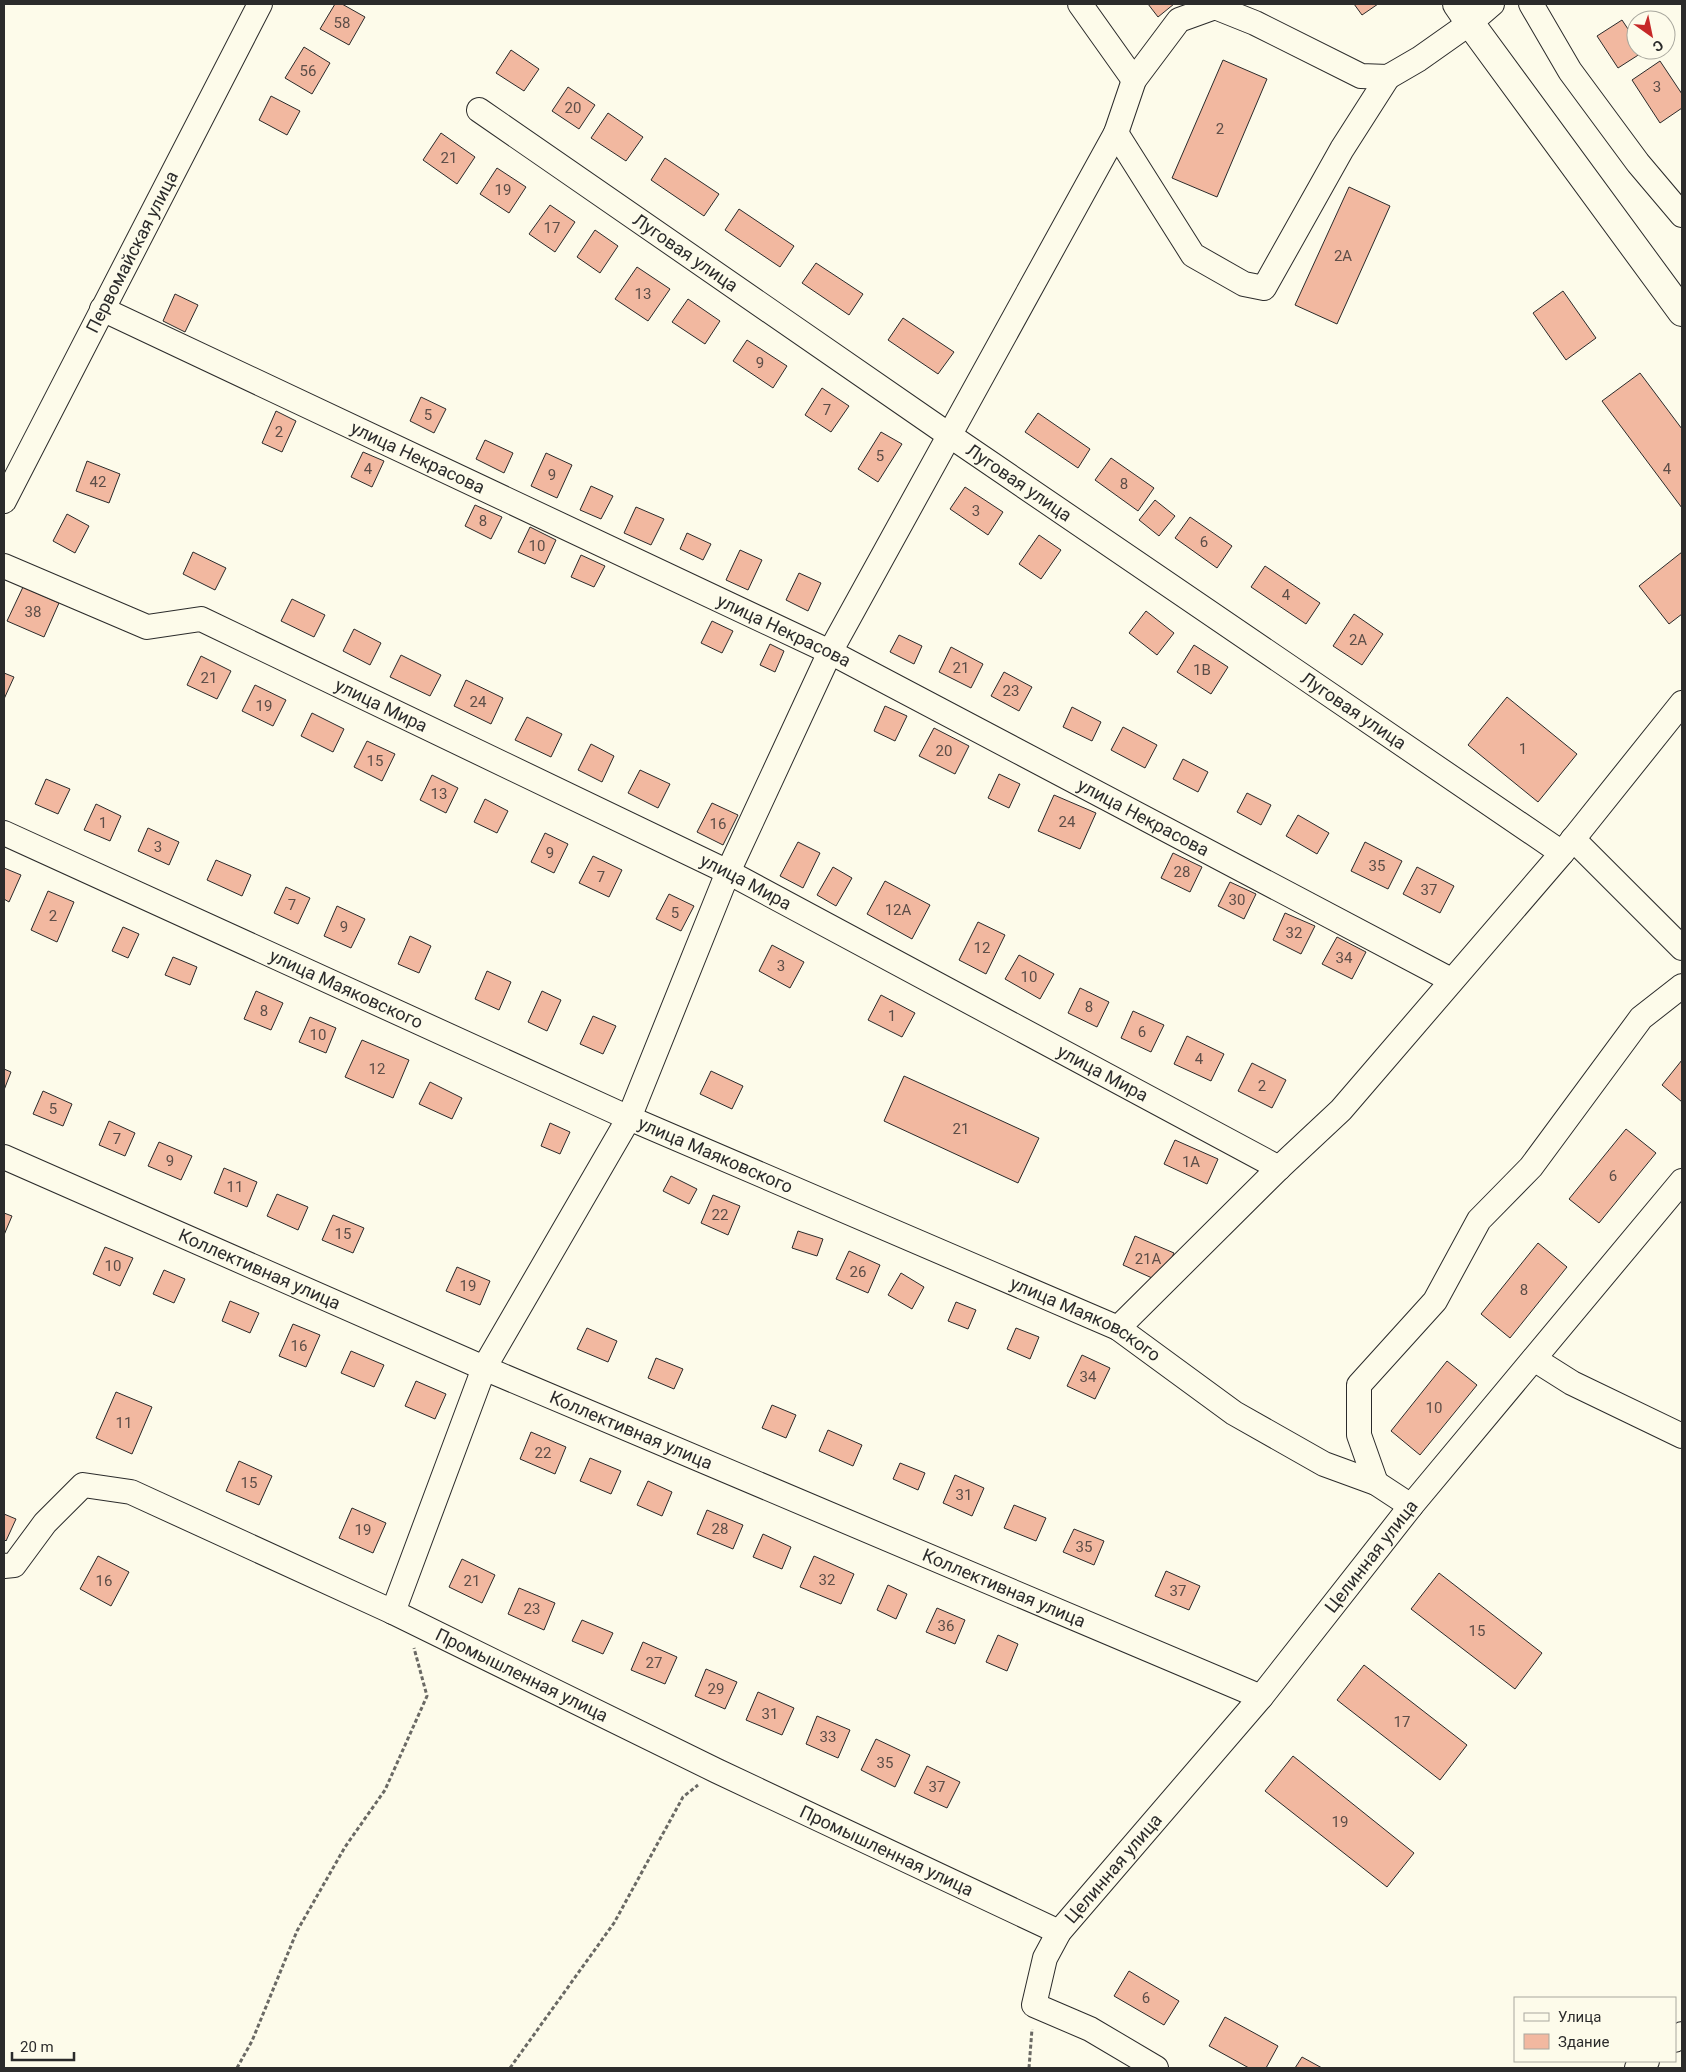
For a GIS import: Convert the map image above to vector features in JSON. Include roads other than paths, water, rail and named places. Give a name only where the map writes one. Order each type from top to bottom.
[{"type":"main road","points":[[1464,14],[1682,312]]},
{"type":"street","name":"Первомайская улица","points":[[4,501],[260,4]]},
{"type":"street","points":[[1080,4],[1134,80]]},
{"type":"street","points":[[1116,133],[1193,255],[1244,284],[1264,288],[1342,149],[1388,77],[1419,59],[1464,14],[1492,4]]},
{"type":"street","points":[[1531,4],[1570,71],[1638,163],[1682,215]]},
{"type":"street","points":[[393,1612],[484,1368],[628,1118],[728,872],[830,652],[1116,133],[1134,80],[1180,20],[1215,7],[1255,23],[1361,76],[1388,77]]},
{"type":"street","name":"Луговая улица","points":[[479,110],[949,435],[1568,846],[1682,948]]},
{"type":"street","name":"улица Некрасова","points":[[102,309],[830,652],[1451,980]]},
{"type":"street","name":"улица Мира","points":[[4,566],[147,627],[201,619],[728,872],[1279,1168]]},
{"type":"street","points":[[1118,1328],[1279,1168],[1341,1110],[1568,846],[1682,703]]},
{"type":"street","name":"улица Маяковского","points":[[4,833],[628,1118],[1118,1328],[1234,1413],[1324,1464],[1376,1483],[1411,1506]]},
{"type":"street","points":[[1376,1483],[1359,1435],[1359,1385],[1435,1301],[1479,1220],[1531,1167],[1641,1018],[1682,986]]},
{"type":"street","name":"Коллективная улица","points":[[4,1157],[484,1368],[1261,1697]]},
{"type":"street","name":"Целинная улица","points":[[1156,2068],[1090,2030],[1034,2006],[1045,1958],[1059,1932],[1261,1697],[1411,1506],[1682,1181]]},
{"type":"street","points":[[1534,1359],[1572,1383],[1682,1436]]},
{"type":"street","name":"Промышленная улица","points":[[4,1566],[14,1565],[45,1523],[83,1485],[131,1492],[393,1612],[717,1771],[1059,1932]]}]
